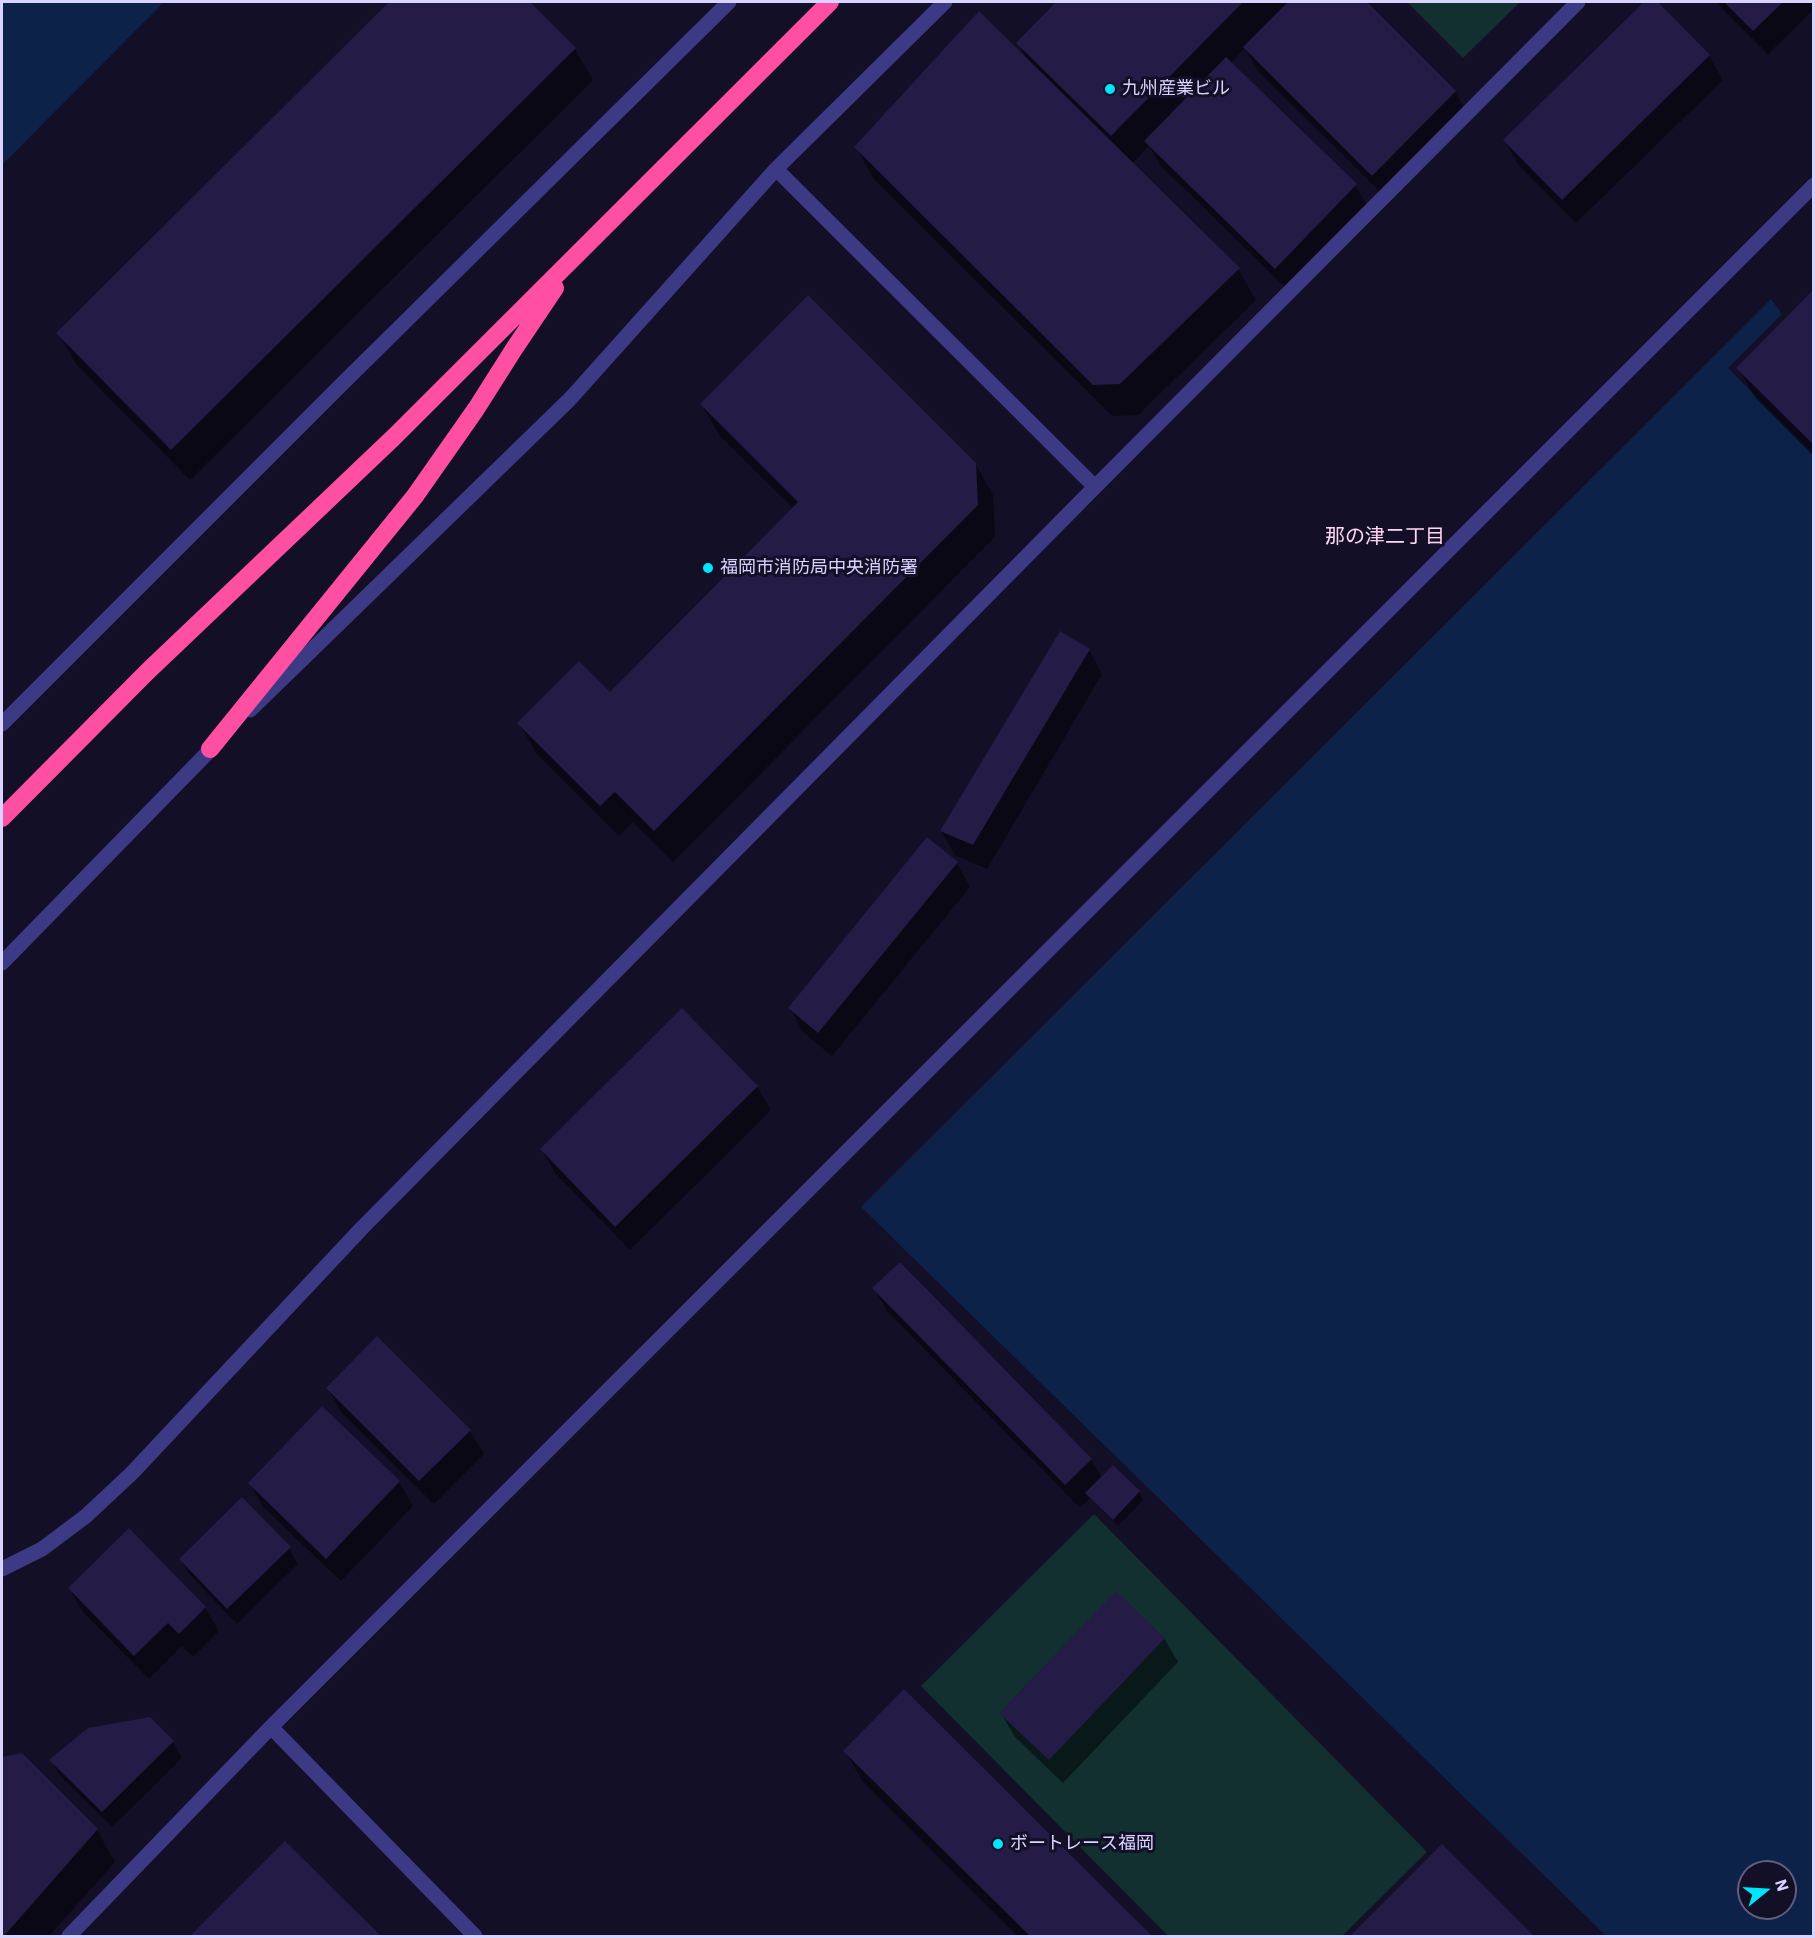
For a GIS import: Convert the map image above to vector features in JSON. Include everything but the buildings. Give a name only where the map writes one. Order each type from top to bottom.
[{"type":"highway","points":[[210,749],[415,496],[476,409],[514,348],[599,223],[825,2]]},
{"type":"highway","points":[[2,818],[148,671],[394,437],[830,2]]},
{"type":"street","points":[[2,724],[729,2]]},
{"type":"street","points":[[2,963],[210,749],[570,399],[776,169],[945,2]]},
{"type":"street","points":[[2,1569],[42,1549],[86,1516],[132,1473],[362,1228],[1578,2]]},
{"type":"street","points":[[776,169],[1095,487]]},
{"type":"street","points":[[69,1936],[271,1727],[1814,185]]},
{"type":"street","points":[[271,1727],[475,1936]]},
{"type":"green space","points":[[1407,2],[1520,2],[1463,58]]},
{"type":"green space","points":[[1094,1514],[1427,1852],[1342,1936],[1168,1936],[921,1686]]},
{"type":"water","points":[[2,2],[164,2],[2,165]]},
{"type":"water","points":[[1771,299],[1782,314],[1728,368],[1813,454],[1813,1936],[1606,1936],[861,1207]]},
{"type":"place","name":"九州産業ビル","points":[[1110,89]]},
{"type":"place","name":"福岡市消防局中央消防署","points":[[708,568]]},
{"type":"place","name":"ボートレース福岡","points":[[998,1844]]},
{"type":"district","name":"那の津二丁目","points":[[1385,537]]}]
